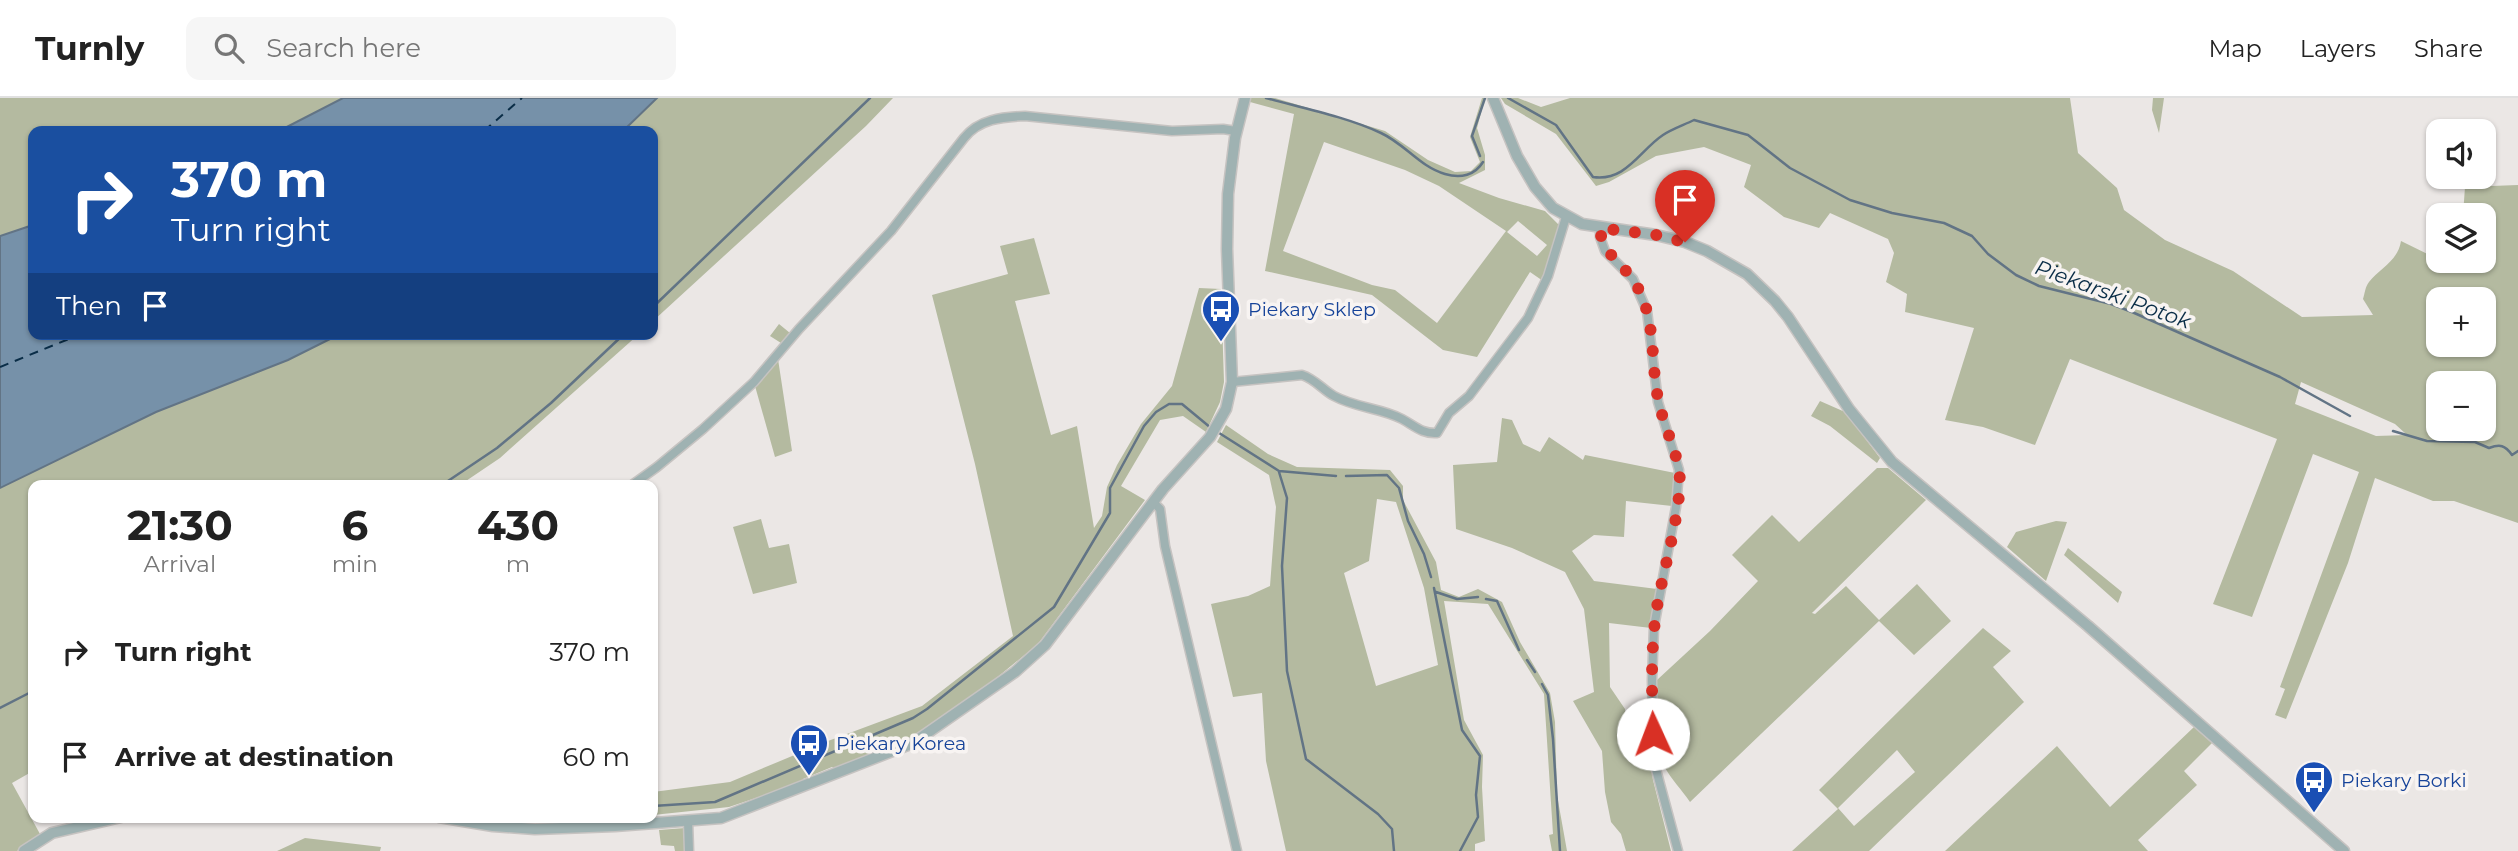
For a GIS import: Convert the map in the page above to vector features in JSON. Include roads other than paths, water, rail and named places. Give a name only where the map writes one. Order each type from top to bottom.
[{"type":"street","points":[[658,823],[721,818],[913,743],[1015,672],[1045,645],[1153,502],[1210,437],[1230,396],[1232,382],[1227,225],[1229,174],[1236,131],[1245,99]]},
{"type":"street","points":[[1493,99],[1517,156],[1535,187],[1553,208],[1566,217],[1600,228],[1656,235],[1685,242],[1707,250],[1747,274],[1775,300],[1849,409],[1892,462],[2095,632],[2344,851]]},
{"type":"street","points":[[638,480],[694,437],[754,382],[805,322],[891,230],[968,132],[975,127],[1001,117],[1025,116],[1172,131],[1236,131]]},
{"type":"street","points":[[1232,382],[1283,375],[1307,376],[1343,400],[1400,418],[1423,432],[1437,433],[1449,413],[1469,396],[1528,318],[1548,276],[1566,217]]},
{"type":"street","points":[[1600,228],[1605,251],[1633,279],[1647,311],[1658,402],[1679,470],[1676,507],[1654,627],[1652,680],[1654,762],[1678,851]]},
{"type":"street","points":[[1153,502],[1160,509],[1165,546],[1237,851]]},
{"type":"street","points":[[688,821],[689,851]]},
{"type":"street","points":[[24,851],[52,833],[95,823]]},
{"type":"street","points":[[475,823],[535,829],[650,823]]},
{"type":"water","points":[[343,98],[657,98],[628,126],[289,126]]},
{"type":"water","points":[[28,227],[28,340],[328,340],[288,360],[156,412],[0,488],[0,236]]},
{"type":"waterway","points":[[658,302],[870,98]]},
{"type":"waterway","name":"Piekarski Potok","points":[[1266,98],[1368,127],[1390,138],[1436,171],[1445,174],[1467,175],[1483,162]]},
{"type":"waterway","name":"Piekarski Potok","points":[[1480,156],[1472,136],[1485,98]]},
{"type":"waterway","name":"Piekarski Potok","points":[[1508,98],[1556,125],[1593,177],[1615,175],[1624,170],[1663,135],[1694,120],[1748,135],[1790,168],[1850,200],[1892,213],[1944,223],[1972,236],[1988,254],[2016,275],[2039,286],[2132,312],[2280,377],[2350,416]]},
{"type":"waterway","points":[[449,480],[497,448],[551,403],[618,340]]},
{"type":"waterway","points":[[658,806],[715,802],[913,718],[927,709],[1054,607],[1110,513],[1110,488],[1144,426],[1156,412],[1169,404],[1182,404],[1211,428]]},
{"type":"waterway","points":[[1216,431],[1279,471],[1336,476]]},
{"type":"waterway","name":"Piekarski Potok","points":[[2393,431],[2427,441],[2475,442],[2489,448],[2502,446],[2512,455],[2518,451]]},
{"type":"waterway","points":[[1279,472],[1287,498],[1282,566],[1287,671],[1306,759],[1378,814],[1392,829],[1394,851]]},
{"type":"waterway","points":[[1346,476],[1387,475],[1399,488],[1408,521],[1424,554],[1431,577]]},
{"type":"waterway","points":[[1434,588],[1462,730],[1480,756],[1476,795],[1478,817],[1460,851]]},
{"type":"waterway","points":[[1436,592],[1457,599],[1478,597]]},
{"type":"waterway","points":[[1486,599],[1497,601],[1519,650]]},
{"type":"waterway","points":[[1527,660],[1535,672]]},
{"type":"waterway","points":[[1542,684],[1548,695],[1553,739],[1560,851]]},
{"type":"waterway","points":[[0,708],[28,694]]},
{"type":"place","name":"Piekary Sklep","points":[[1221,343]]},
{"type":"place","name":"Piekary Korea","points":[[809,777]]},
{"type":"place","name":"Piekary Borki","points":[[2314,814]]}]
